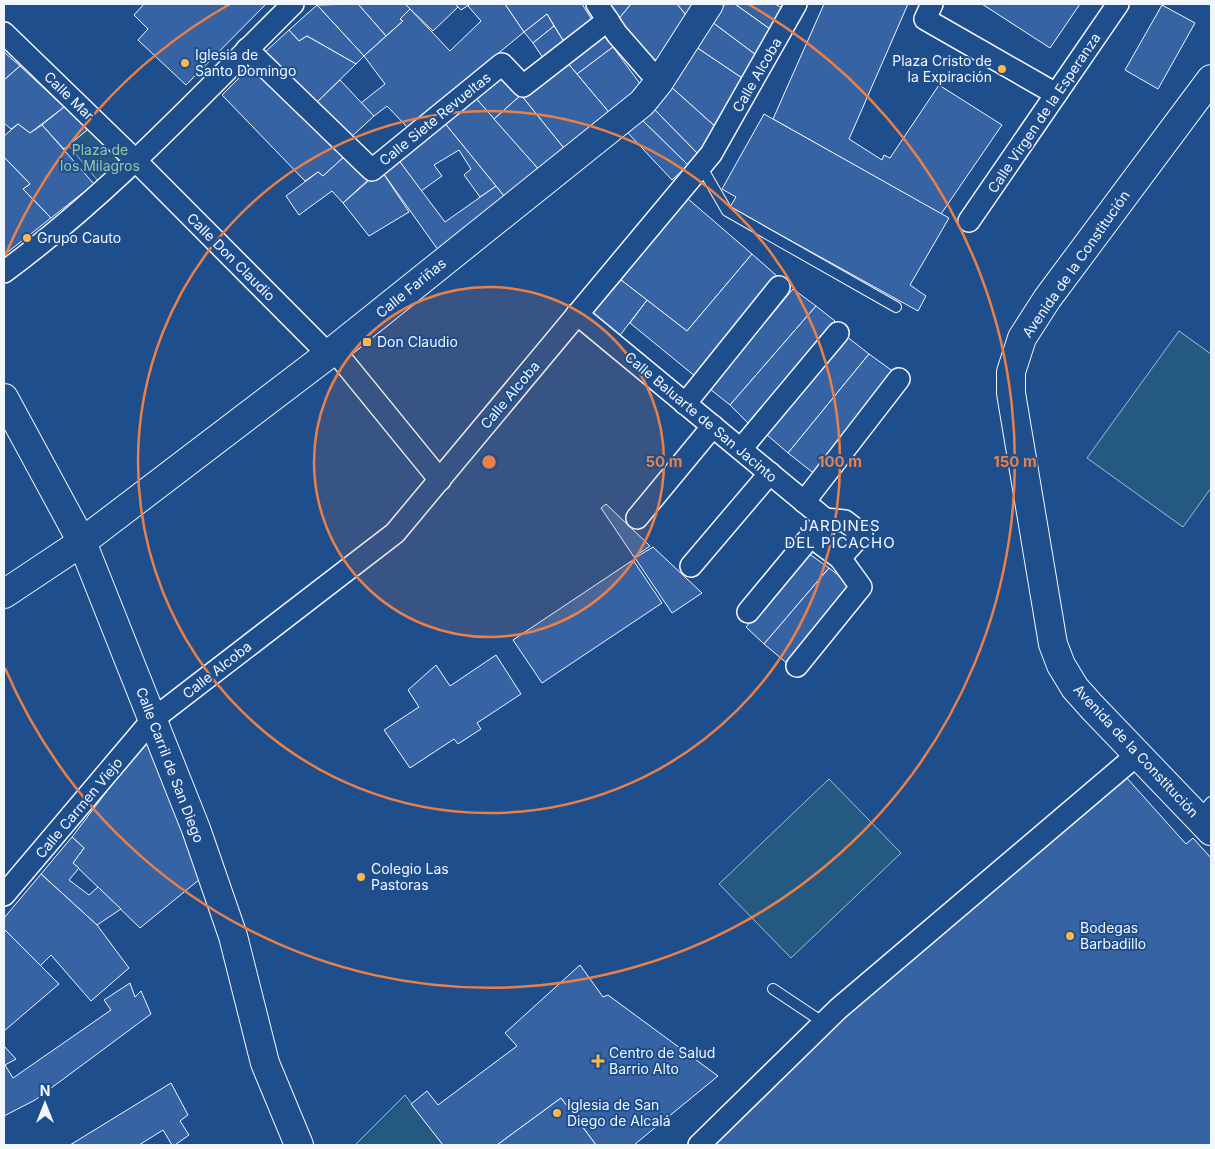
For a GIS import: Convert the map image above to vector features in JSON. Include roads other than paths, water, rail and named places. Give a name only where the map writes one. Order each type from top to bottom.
[{"type":"street","points":[[4,272],[51,237],[134,160],[293,4]]},
{"type":"street","name":"Calle Fariñas","points":[[4,594],[82,542],[331,352],[642,103],[659,82],[708,4]]},
{"type":"street","name":"Calle Alcoba","points":[[152,720],[395,533],[711,154],[758,75],[796,4]]},
{"type":"street","name":"Calle Virgen de la Esperanza","points":[[969,221],[1118,4]]},
{"type":"street","points":[[929,11],[1056,94]]},
{"type":"street","points":[[602,12],[617,34],[659,82]]},
{"type":"street","name":"Calle Siete Revueltas","points":[[247,49],[372,170],[502,64],[523,86],[602,12]]},
{"type":"street","name":"Calle Mar","points":[[4,33],[134,160]]},
{"type":"street","name":"Avenida de la Constitución","points":[[1207,817],[1138,754],[1075,688],[1062,665],[1053,644],[1011,393],[1011,372],[1022,338],[1047,299],[1211,79]]},
{"type":"street","name":"Calle Don Claudio","points":[[134,160],[331,352],[440,480]]},
{"type":"street","points":[[686,404],[779,287]]},
{"type":"street","name":"Calle Baluarte de San Jacinto","points":[[578,314],[825,519],[845,521],[862,534],[840,558]]},
{"type":"street","points":[[741,449],[838,333]]},
{"type":"street","points":[[804,502],[899,379]]},
{"type":"street","name":"Calle Carril de San Diego","points":[[4,398],[82,542],[196,829],[234,936],[265,1063],[299,1145]]},
{"type":"street","points":[[637,518],[713,426]]},
{"type":"street","points":[[692,566],[770,474]]},
{"type":"street","points":[[797,666],[861,587],[840,558],[821,544],[825,519]]},
{"type":"street","points":[[748,612],[825,519]]},
{"type":"street","name":"Calle Carmen Viejo","points":[[4,895],[152,720]]},
{"type":"street","points":[[699,1145],[824,1023],[1138,754]]},
{"type":"lane","points":[[701,166],[727,211],[896,307]]},
{"type":"lane","points":[[774,989],[824,1023]]},
{"type":"place","name":"Iglesia de Santo Domingo","points":[[185,63]]},
{"type":"place","name":"Plaza Cristo de la Expiración","points":[[1002,69]]},
{"type":"place","name":"Grupo Cauto","points":[[27,238]]},
{"type":"place","name":"Don Claudio","points":[[367,342]]},
{"type":"place","name":"Colegio Las Pastoras","points":[[361,877]]},
{"type":"place","name":"Bodegas Barbadillo","points":[[1070,936]]},
{"type":"place","name":"Centro de Salud Barrio Alto","points":[[598,1061]]},
{"type":"place","name":"Iglesia de San Diego de Alcalá","points":[[557,1113]]},
{"type":"district","name":"JARDINES DEL PICACHO","points":[[840,534]]},
{"type":"park label","name":"Plaza de los Milagros","points":[[100,158]]}]
